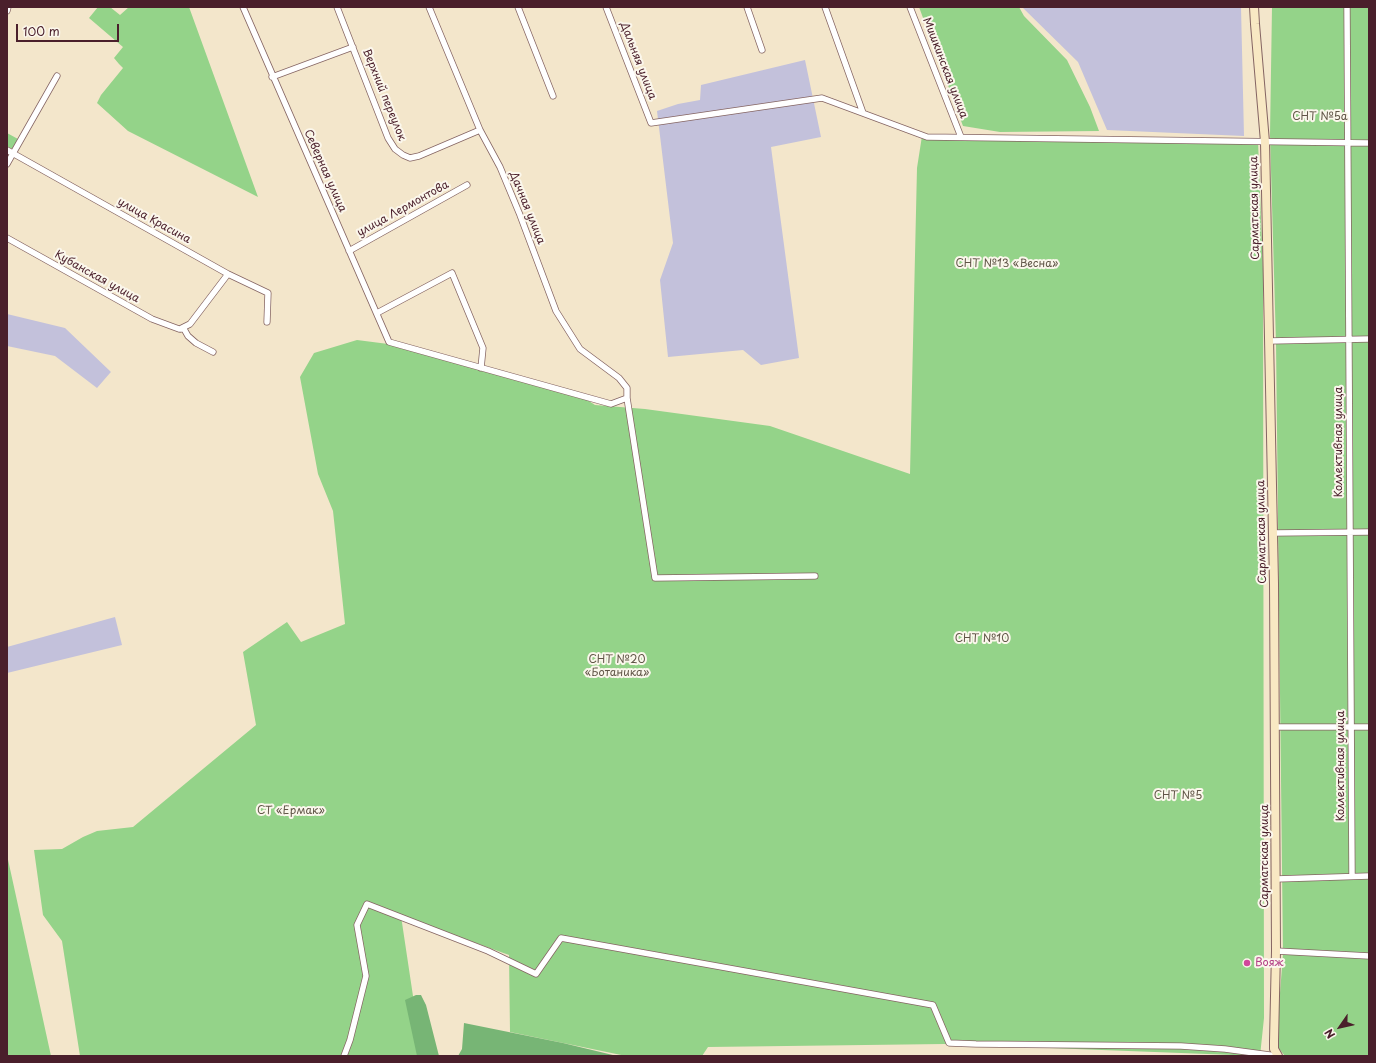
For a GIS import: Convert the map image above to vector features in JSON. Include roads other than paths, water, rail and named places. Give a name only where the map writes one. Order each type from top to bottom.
[{"type":"main road","name":"Сарматская улица","points":[[1254,7],[1264,142],[1269,341],[1275,727],[1276,951],[1274,1049],[1278,1056]]},
{"type":"street","points":[[7,11],[8,7]]},
{"type":"street","name":"Северная улица","points":[[242,7],[389,342],[481,368]]},
{"type":"street","name":"Верхний переулок","points":[[337,7],[388,138],[395,149],[410,158],[419,156],[480,130]]},
{"type":"street","name":"Дачная улица","points":[[429,7],[480,130],[502,174],[556,311],[580,349],[619,378],[627,388],[627,398],[655,578],[815,576]]},
{"type":"street","points":[[518,7],[553,96]]},
{"type":"street","name":"Дальняя улица","points":[[606,7],[651,123],[822,98],[863,113]]},
{"type":"street","points":[[747,7],[762,50]]},
{"type":"street","points":[[825,7],[863,113],[927,137],[1369,143]]},
{"type":"street","name":"Мишкинская улица","points":[[910,7],[961,137]]},
{"type":"street","name":"Коллективная улица","points":[[1347,7],[1352,876]]},
{"type":"street","points":[[272,76],[353,47]]},
{"type":"street","points":[[7,164],[57,76]]},
{"type":"street","name":"улица Красина","points":[[7,150],[228,274],[268,293],[267,322]]},
{"type":"street","name":"улица Лермонтова","points":[[350,251],[467,185]]},
{"type":"street","name":"Кубанская улица","points":[[7,238],[152,319],[179,329],[184,329],[188,336],[196,343],[213,352]]},
{"type":"street","points":[[376,313],[452,273],[483,348],[481,368],[611,404],[627,398]]},
{"type":"street","points":[[179,329],[190,324],[228,274]]},
{"type":"street","points":[[1269,341],[1369,339]]},
{"type":"street","points":[[1273,533],[1369,532]]},
{"type":"street","points":[[1275,727],[1369,727]]},
{"type":"street","points":[[1276,879],[1369,876]]},
{"type":"street","points":[[344,1056],[350,1040],[366,976],[357,925],[367,904],[488,951],[536,974],[561,938],[933,1005],[949,1043],[1181,1046],[1225,1049],[1278,1056]]},
{"type":"street","points":[[1276,951],[1369,956]]},
{"type":"place","name":"Вояж","points":[[1247,963]]},
{"type":"park label","name":"СНТ №5а","points":[[1320,117]]},
{"type":"park label","name":"СНТ №13 «Весна»","points":[[1007,264]]},
{"type":"park label","name":"СНТ №10","points":[[982,639]]},
{"type":"park label","name":"СНТ №20 «Ботаника»","points":[[617,666]]},
{"type":"park label","name":"СНТ №5","points":[[1178,796]]},
{"type":"park label","name":"СТ «Ермак»","points":[[291,811]]}]
